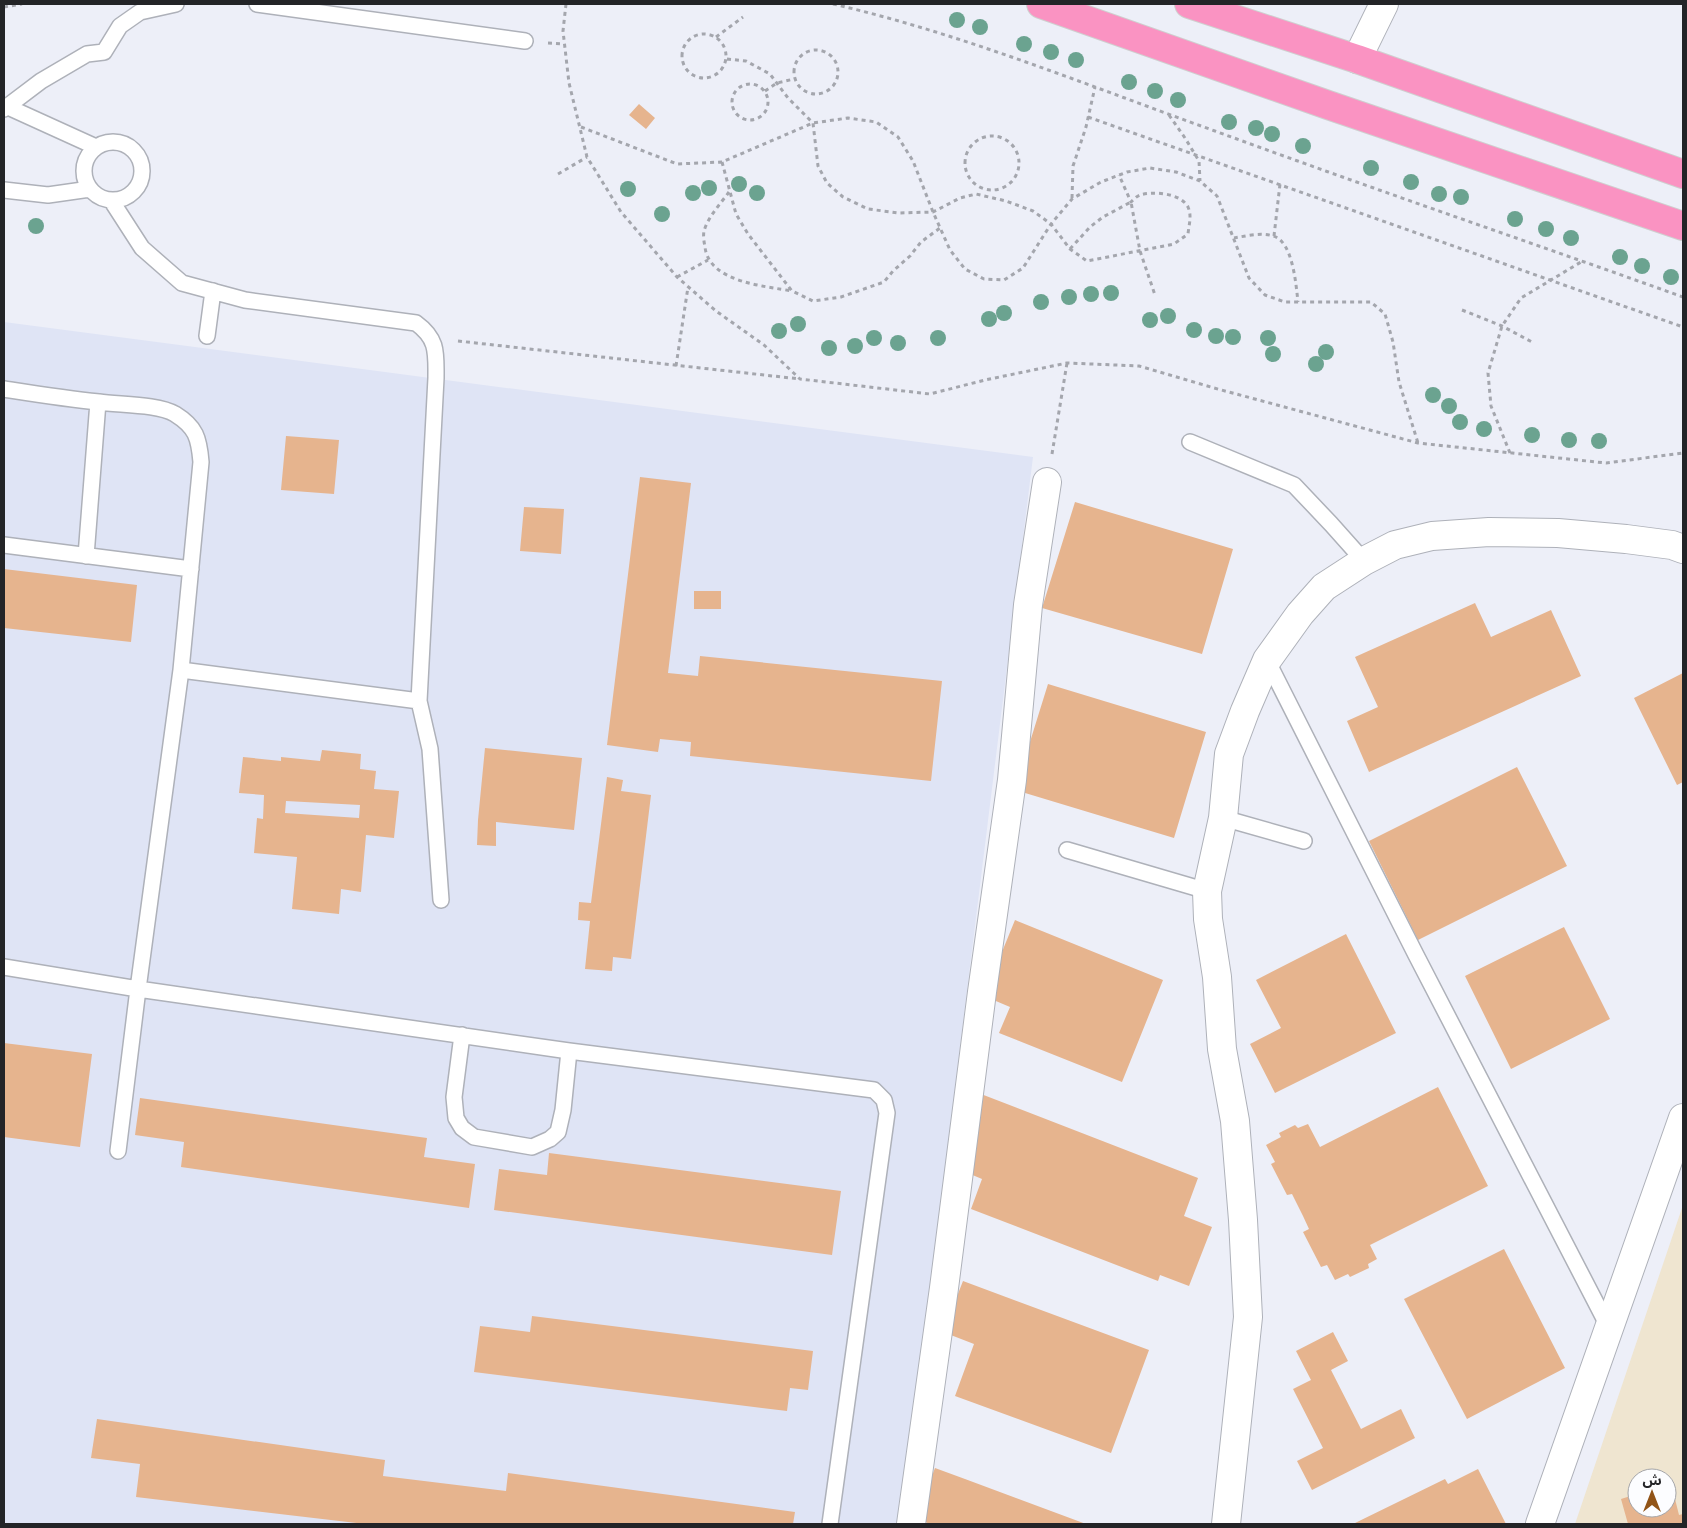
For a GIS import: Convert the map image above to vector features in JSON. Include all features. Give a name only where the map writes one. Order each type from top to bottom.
[{"type":"highway","points":[[1041,4],[1328,105],[1683,226]]},
{"type":"highway","points":[[1189,4],[1357,59],[1683,174]]},
{"type":"street","points":[[1357,59],[1384,4]]},
{"type":"street","points":[[911,1524],[944,1288],[980,1001],[1012,780],[1028,605],[1047,482]]},
{"type":"street","points":[[1226,1524],[1248,1317],[1235,1122],[1222,1048],[1216,977],[1208,918],[1207,891],[1223,818],[1229,754],[1267,660],[1300,614],[1324,587],[1364,561],[1395,545],[1432,536],[1489,532],[1558,533],[1626,538],[1672,545],[1683,549]]},
{"type":"street","points":[[1540,1524],[1683,1118]]},
{"type":"lane","points":[[96,147],[6,108],[41,81],[87,54],[104,52],[120,26],[140,12],[176,4]]},
{"type":"lane","points":[[257,4],[524,41]]},
{"type":"lane","points":[[111,142],[127,145],[138,156],[143,172],[141,180],[133,193],[126,198],[110,200],[96,195],[90,189],[86,182],[84,166],[90,152],[96,147],[111,142]]},
{"type":"lane","points":[[4,190],[48,195],[90,189]]},
{"type":"lane","points":[[110,200],[142,248],[182,283],[245,300],[416,323],[432,338],[436,356],[436,378],[419,701],[430,749],[441,900]]},
{"type":"lane","points":[[207,336],[213,291]]},
{"type":"lane","points":[[4,389],[98,402],[163,408],[174,413],[184,421],[193,431],[199,442],[201,462],[182,670],[118,1150]]},
{"type":"lane","points":[[86,556],[98,402]]},
{"type":"lane","points":[[1190,442],[1294,485],[1332,524],[1364,561]]},
{"type":"lane","points":[[4,545],[191,569]]},
{"type":"lane","points":[[1267,660],[1416,955],[1609,1328]]},
{"type":"lane","points":[[182,670],[419,701]]},
{"type":"lane","points":[[1223,818],[1304,841]]},
{"type":"lane","points":[[1067,850],[1207,891]]},
{"type":"lane","points":[[4,966],[138,989],[569,1051],[874,1090],[884,1100],[887,1113],[830,1524]]},
{"type":"lane","points":[[462,1035],[454,1097],[454,1109],[462,1128],[474,1137],[532,1147],[550,1140],[558,1132],[563,1110],[569,1051]]},
{"type":"path","points":[[4,7],[12,4],[22,4]]},
{"type":"path","points":[[566,4],[562,31],[569,83],[587,157],[621,212],[688,287],[716,311],[764,345],[800,379]]},
{"type":"path","points":[[833,4],[941,34],[1095,87],[1683,297]]},
{"type":"path","points":[[716,37],[743,17]]},
{"type":"path","points":[[704,34],[716,37],[725,46],[727,59],[722,71],[711,78],[698,78],[687,71],[682,60],[683,48],[692,38],[704,34]]},
{"type":"path","points":[[811,50],[820,50],[829,54],[836,61],[837,79],[833,87],[825,92],[816,95],[807,92],[799,87],[794,79],[793,70],[796,61],[802,54],[811,50]]},
{"type":"path","points":[[727,59],[746,61],[770,74],[788,98],[813,123],[818,166],[827,183],[843,197],[868,209],[899,213],[933,212],[960,198],[976,194],[1006,201],[1033,211],[1051,224],[1070,249],[1087,261],[1174,244],[1188,234],[1191,216],[1187,204],[1172,195],[1153,193],[1139,196],[1103,217],[1090,227],[1070,249]]},
{"type":"path","points":[[765,91],[777,84],[794,79]]},
{"type":"path","points":[[750,84],[758,86],[765,91],[768,99],[768,108],[763,115],[755,119],[739,116],[734,109],[732,100],[735,92],[742,86],[750,84]]},
{"type":"path","points":[[1072,199],[1073,166],[1095,87]]},
{"type":"path","points":[[1169,115],[1199,161],[1200,181]]},
{"type":"path","points":[[1088,117],[1683,327]]},
{"type":"path","points":[[580,127],[677,164],[722,162],[813,123],[848,118],[876,122],[898,137],[913,161],[950,250],[965,269],[984,279],[1004,280],[1023,268],[1051,224],[1072,199],[1101,182],[1118,175],[1150,168],[1176,172],[1200,181],[1217,196],[1250,278],[1265,295],[1285,302],[1371,302],[1385,314],[1393,342],[1399,382],[1418,443]]},
{"type":"path","points":[[985,137],[998,137],[1010,143],[1017,153],[1019,166],[1014,179],[1004,188],[992,191],[979,188],[969,179],[965,167],[966,154],[973,143],[985,137]]},
{"type":"path","points":[[558,174],[587,157]]},
{"type":"path","points":[[722,162],[736,214],[748,234],[792,291]]},
{"type":"path","points":[[1118,175],[1131,202],[1140,251],[1155,295]]},
{"type":"path","points":[[1274,236],[1280,184]]},
{"type":"path","points":[[730,191],[712,216],[704,232],[705,253],[708,260],[722,272],[736,280],[792,291],[814,301],[841,297],[884,282],[921,242],[940,228]]},
{"type":"path","points":[[990,198],[992,191]]},
{"type":"path","points":[[1234,238],[1255,235],[1274,236],[1285,244],[1295,275],[1298,302]]},
{"type":"path","points":[[678,277],[708,260]]},
{"type":"path","points":[[1510,453],[1491,406],[1488,373],[1502,326],[1521,298],[1582,262]]},
{"type":"path","points":[[676,366],[688,287]]},
{"type":"path","points":[[1462,310],[1502,326],[1532,342]]},
{"type":"path","points":[[432,338],[930,394],[985,380],[1067,363],[1139,366],[1418,443],[1606,463],[1683,452]]},
{"type":"path","points":[[1047,482],[1067,363]]},
{"type":"shaded area","points":[[4,322],[1033,457],[901,1524],[4,1524]]},
{"type":"shaded area","points":[[1683,1205],[1683,1524],[1575,1524]]},
{"type":"building","points":[[639,104],[655,118],[646,129],[629,115]]},
{"type":"building","points":[[286,436],[339,440],[334,494],[281,490]]},
{"type":"building","points":[[640,477],[691,483],[668,673],[698,676],[700,656],[942,681],[931,781],[690,756],[691,742],[660,739],[658,752],[607,745]]},
{"type":"building","points":[[1075,502],[1233,549],[1202,654],[1042,608]]},
{"type":"building","points":[[524,507],[564,509],[561,554],[520,551]]},
{"type":"building","points":[[4,569],[137,585],[131,642],[4,628]]},
{"type":"building","points":[[694,591],[721,591],[721,609],[694,609]]},
{"type":"building","points":[[1475,603],[1491,637],[1551,610],[1581,676],[1369,772],[1347,721],[1378,707],[1355,657]]},
{"type":"building","points":[[1683,673],[1683,782],[1677,785],[1634,698]]},
{"type":"building","points":[[1048,684],[1206,732],[1174,838],[1015,790]]},
{"type":"building","points":[[485,748],[582,758],[574,830],[496,822],[496,846],[477,845]]},
{"type":"building","points":[[322,750],[361,754],[360,769],[376,771],[374,789],[399,791],[394,838],[366,835],[361,892],[341,889],[339,914],[292,909],[297,857],[254,853],[257,818],[263,819],[264,795],[239,793],[243,757],[281,761],[281,757],[320,761]],"holes":[[[286,801],[360,805],[359,818],[285,813]]]},
{"type":"building","points":[[1517,767],[1567,866],[1418,940],[1369,841]]},
{"type":"building","points":[[607,777],[623,780],[621,791],[651,795],[631,959],[613,957],[612,971],[585,969],[590,921],[578,920],[579,902],[591,903]]},
{"type":"building","points":[[1015,920],[1163,980],[1122,1082],[999,1033],[1010,1007],[984,996]]},
{"type":"building","points":[[1564,927],[1610,1019],[1511,1069],[1465,976]]},
{"type":"building","points":[[1346,934],[1396,1033],[1275,1093],[1250,1044],[1281,1028],[1256,980]]},
{"type":"building","points":[[4,1043],[92,1054],[80,1147],[4,1137]]},
{"type":"building","points":[[1438,1087],[1488,1186],[1370,1245],[1377,1259],[1368,1264],[1369,1268],[1350,1277],[1348,1274],[1335,1280],[1327,1265],[1321,1267],[1303,1232],[1309,1229],[1292,1194],[1287,1195],[1271,1164],[1275,1162],[1266,1145],[1281,1137],[1279,1133],[1295,1125],[1298,1128],[1308,1124],[1320,1147]]},
{"type":"building","points":[[981,1094],[1198,1178],[1184,1216],[1212,1227],[1189,1286],[1160,1275],[1158,1281],[971,1209],[982,1179],[963,1171]]},
{"type":"building","points":[[140,1098],[427,1138],[424,1157],[475,1164],[469,1208],[181,1167],[184,1142],[135,1135]]},
{"type":"building","points":[[549,1153],[841,1191],[832,1255],[494,1210],[499,1169],[547,1175]]},
{"type":"building","points":[[1504,1249],[1565,1368],[1467,1419],[1404,1299]]},
{"type":"building","points":[[963,1281],[1149,1350],[1111,1453],[955,1396],[974,1344],[943,1332]]},
{"type":"building","points":[[532,1316],[813,1351],[808,1390],[790,1388],[787,1411],[474,1372],[480,1326],[530,1332]]},
{"type":"building","points":[[1333,1332],[1348,1361],[1331,1370],[1361,1429],[1401,1409],[1415,1438],[1312,1490],[1297,1461],[1323,1448],[1293,1389],[1311,1380],[1296,1351]]},
{"type":"building","points":[[97,1419],[385,1460],[383,1476],[506,1491],[508,1473],[795,1512],[793,1524],[365,1524],[136,1497],[140,1464],[91,1458]]},
{"type":"building","points":[[935,1468],[1086,1524],[930,1524],[915,1518]]},
{"type":"building","points":[[1478,1469],[1506,1524],[1353,1524],[1445,1479],[1448,1484]]},
{"type":"building","points":[[1627,1497],[1627,1518],[1677,1518],[1677,1507],[1679,1515],[1683,1514],[1683,1524],[1628,1524],[1621,1499]]}]
